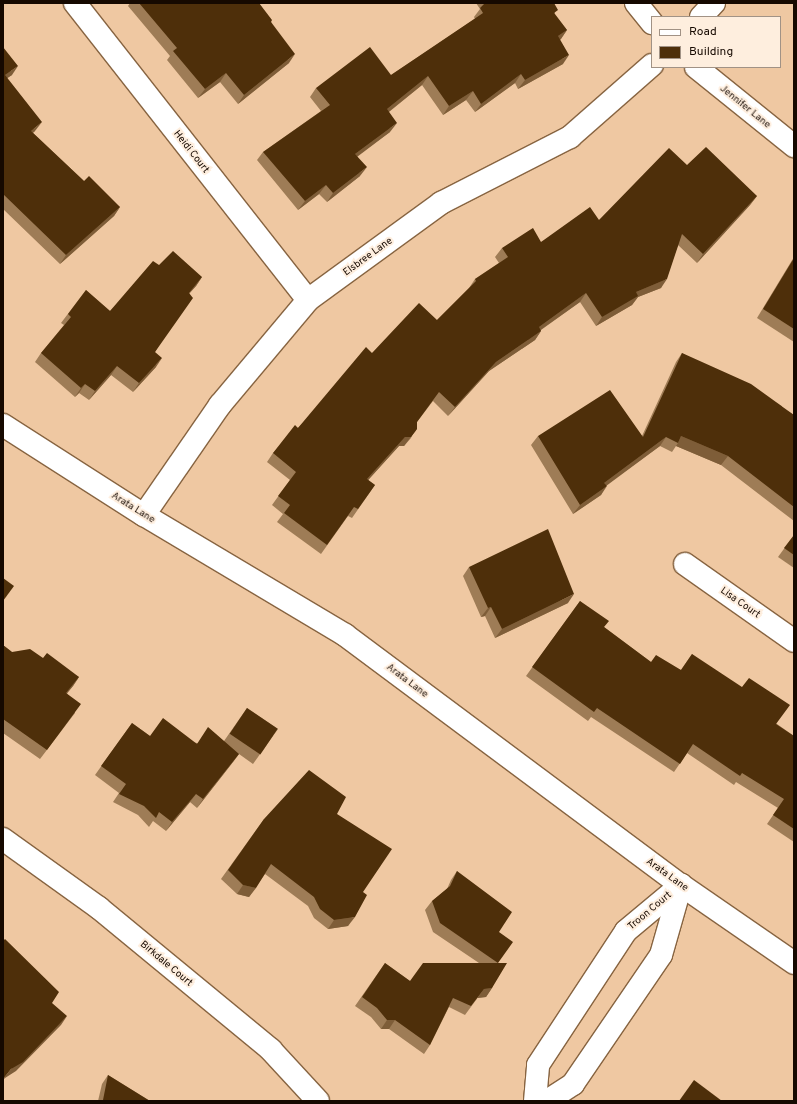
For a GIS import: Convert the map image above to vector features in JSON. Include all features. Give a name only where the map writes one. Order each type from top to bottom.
[{"type":"street","name":"Heidi Court","points":[[75,3],[308,300]]},
{"type":"street","points":[[636,3],[651,22]]},
{"type":"street","points":[[702,16],[714,3]]},
{"type":"street","name":"Elsbree Lane","points":[[144,515],[220,405],[308,300],[441,204],[570,137],[651,66]]},
{"type":"street","name":"Jennifer Lane","points":[[697,68],[794,146]]},
{"type":"street","name":"Arata Lane","points":[[3,425],[144,515],[345,635],[681,885],[794,963]]},
{"type":"street","name":"Lisa Court","points":[[685,564],[794,641]]},
{"type":"street","name":"Birkdale Court","points":[[3,838],[99,908],[271,1050],[318,1101]]},
{"type":"street","name":"Troon Court","points":[[535,1101],[538,1065],[626,931],[681,885]]},
{"type":"street","name":"Troon Court","points":[[547,1101],[573,1084],[661,955],[681,885]]},
{"type":"building","points":[[139,3],[259,3],[295,54],[244,95],[226,73],[205,89],[173,51],[177,48]]},
{"type":"building","points":[[485,3],[554,3],[558,10],[554,13],[567,30],[558,36],[569,55],[525,80],[521,74],[481,104],[473,91],[449,106],[428,76],[387,109],[397,123],[355,154],[367,167],[333,193],[326,185],[305,201],[263,152],[330,105],[316,88],[370,47],[391,75],[483,13],[480,8]]},
{"type":"building","points":[[3,47],[18,66],[5,75],[42,122],[31,131],[84,181],[89,176],[120,207],[66,255],[3,194]]},
{"type":"building","points":[[706,147],[757,196],[703,254],[682,234],[667,279],[636,292],[638,296],[602,317],[586,293],[539,327],[541,331],[496,362],[455,407],[439,392],[417,422],[417,429],[411,437],[405,437],[367,479],[375,485],[358,509],[354,507],[327,545],[284,513],[290,505],[278,496],[296,472],[273,453],[295,425],[298,428],[366,347],[372,353],[419,303],[437,320],[476,281],[475,279],[508,257],[502,248],[533,228],[541,242],[590,207],[599,220],[669,148],[687,165]]},
{"type":"building","points":[[173,251],[202,277],[189,293],[193,298],[155,352],[162,358],[139,383],[117,366],[95,391],[85,384],[81,388],[41,353],[71,317],[68,314],[86,290],[110,311],[153,261],[159,265]]},
{"type":"building","points":[[794,258],[794,329],[763,309]]},
{"type":"building","points":[[682,353],[751,384],[794,415],[794,507],[728,456],[681,436],[678,443],[666,437],[604,483],[607,486],[580,505],[538,436],[610,390],[643,437]]},
{"type":"building","points":[[548,529],[574,594],[502,629],[491,607],[488,608],[469,567]]},
{"type":"building","points":[[794,535],[794,555],[784,548]]},
{"type":"building","points":[[3,578],[14,586],[3,601]]},
{"type":"building","points":[[580,601],[609,621],[604,627],[651,662],[656,655],[681,670],[692,654],[742,687],[749,678],[790,705],[776,724],[794,736],[794,829],[773,815],[784,799],[742,773],[740,776],[693,744],[680,764],[597,708],[594,712],[532,667]]},
{"type":"building","points":[[3,645],[12,652],[30,649],[43,658],[47,653],[79,677],[66,693],[81,704],[47,750],[3,719]]},
{"type":"building","points":[[247,708],[278,729],[260,754],[230,734]]},
{"type":"building","points":[[163,718],[197,744],[208,727],[239,754],[203,799],[196,794],[172,822],[159,812],[156,818],[144,806],[119,794],[126,784],[101,766],[132,723],[150,736]]},
{"type":"building","points":[[309,770],[346,797],[337,814],[392,849],[363,892],[367,895],[355,917],[334,920],[320,909],[314,897],[271,864],[256,888],[243,885],[228,870],[264,819]]},
{"type":"building","points":[[457,871],[512,912],[499,932],[513,942],[498,963],[440,923],[432,901],[450,886]]},
{"type":"building","points":[[5,939],[59,992],[52,1003],[67,1016],[23,1062],[11,1069],[3,1079],[3,941]]},
{"type":"building","points":[[385,963],[410,981],[423,963],[507,963],[492,988],[484,989],[471,1006],[453,998],[430,1045],[395,1020],[387,1020],[377,1008],[362,997]]},
{"type":"building","points":[[108,1075],[150,1101],[102,1101]]},
{"type":"building","points":[[694,1080],[722,1101],[679,1101]]}]
